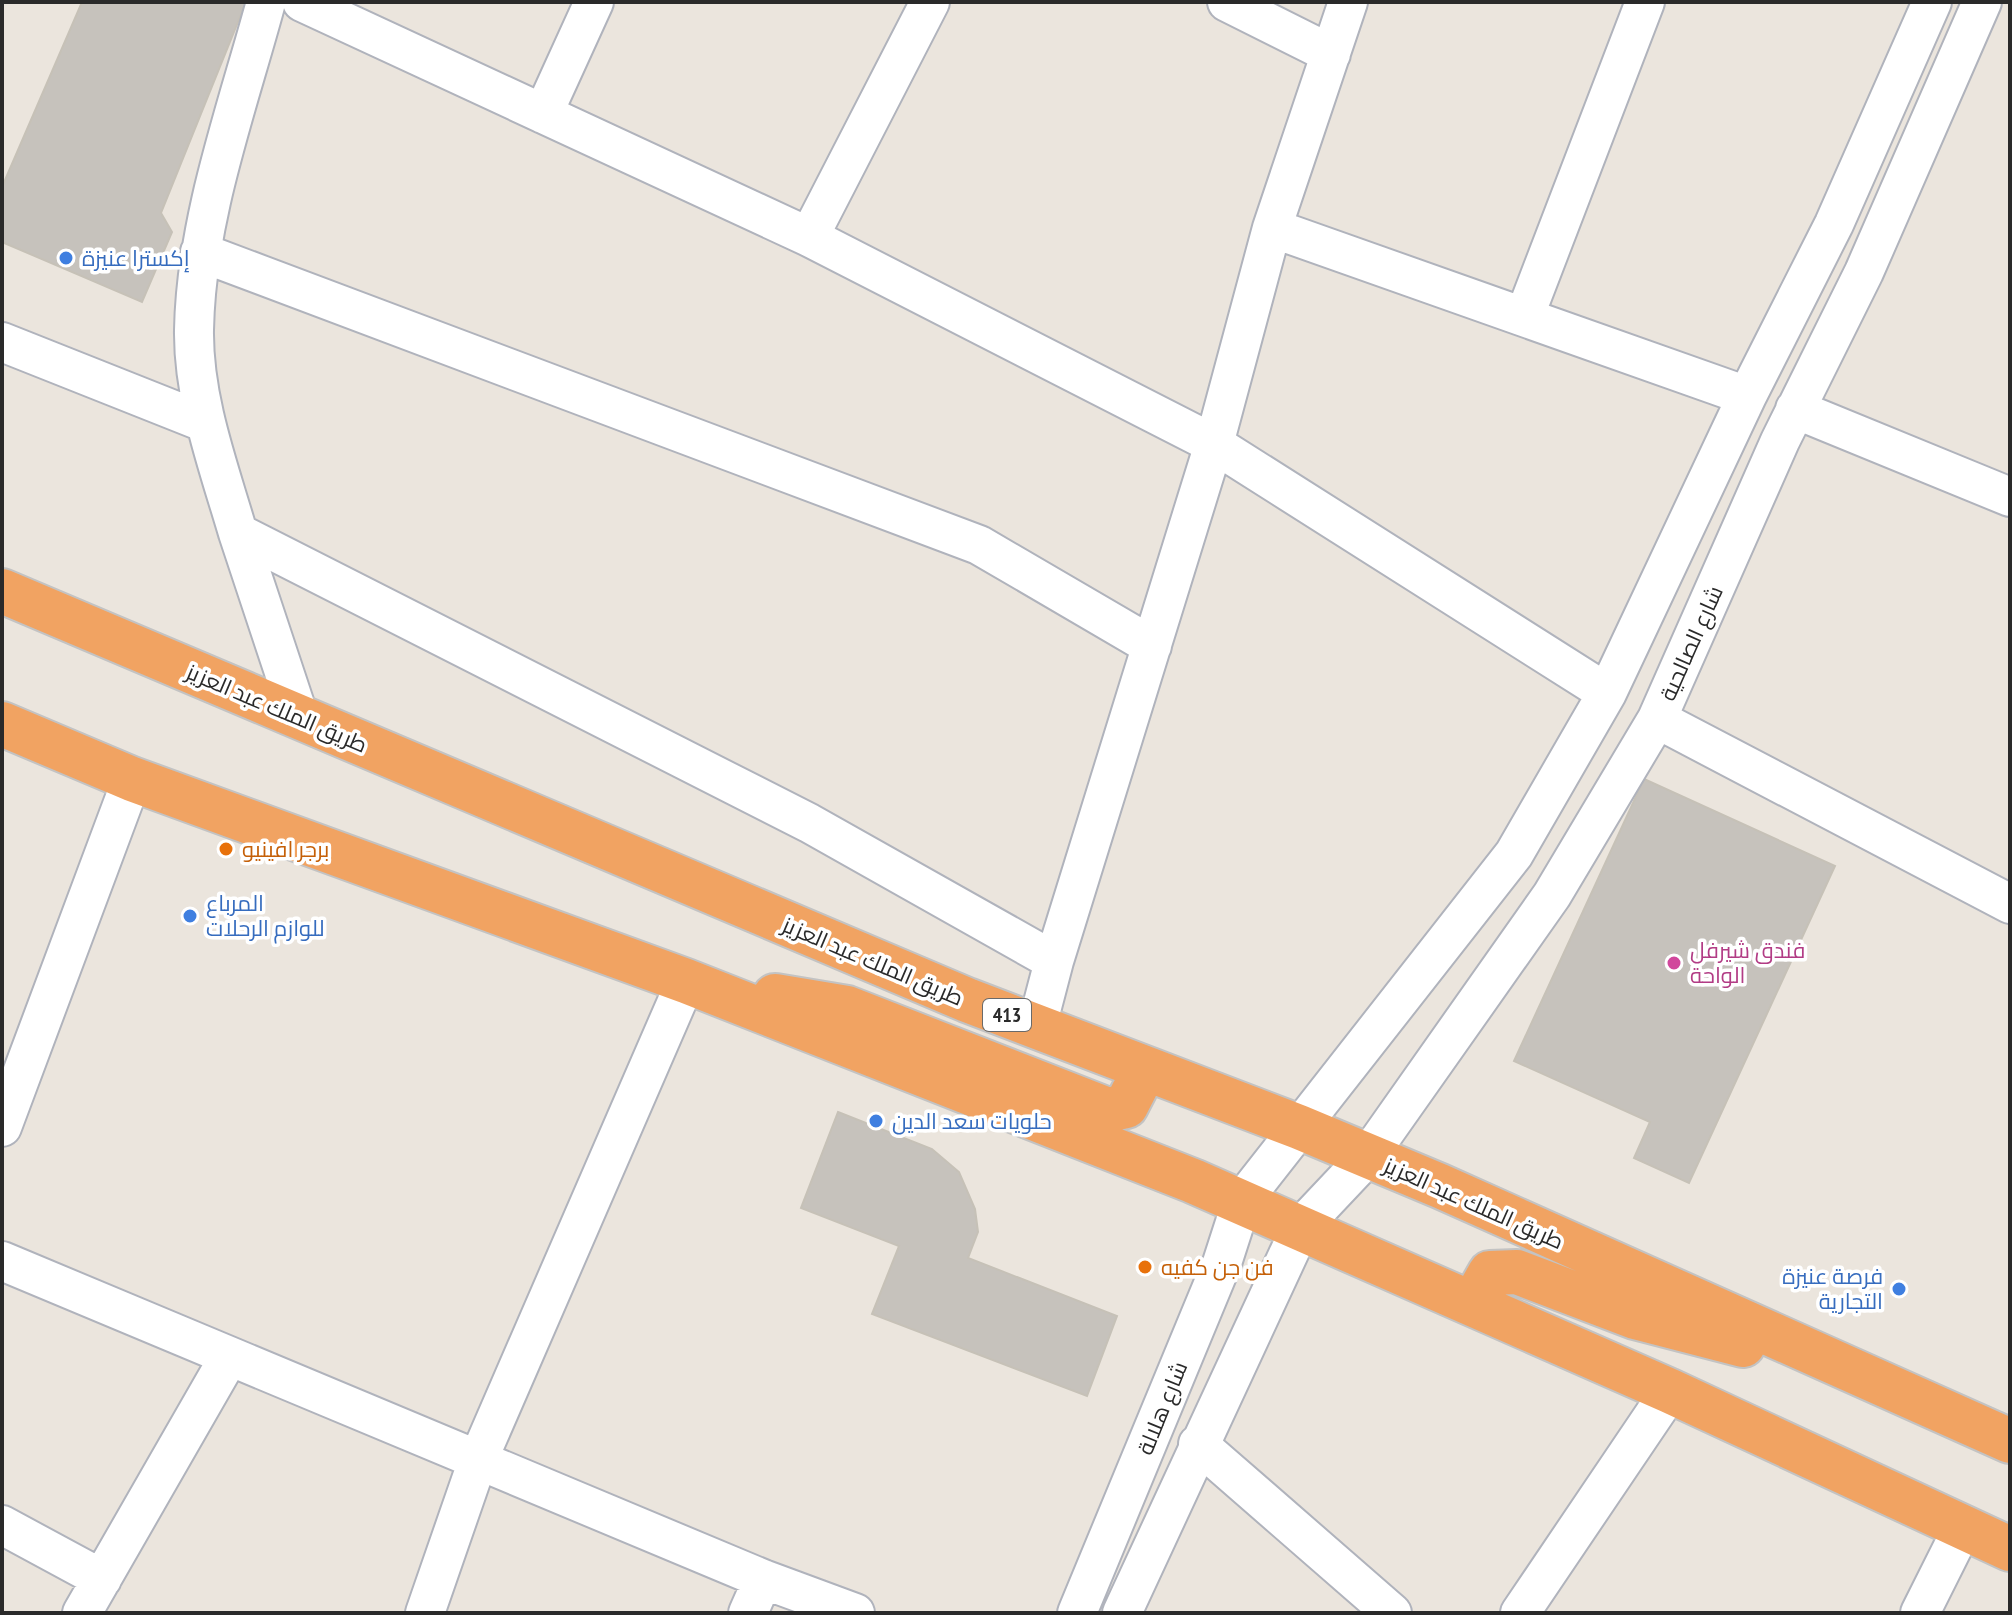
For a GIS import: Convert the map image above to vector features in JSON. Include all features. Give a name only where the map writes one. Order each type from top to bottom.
[{"type":"highway","name":"طريق الملك عبد العزيز","points":[[2,591],[967,1000],[1368,1156],[2010,1441]]},
{"type":"highway","points":[[2,724],[132,779],[686,981],[1242,1201],[1670,1391],[2010,1549]]},
{"type":"highway","points":[[686,981],[847,1008],[1108,1110],[1126,1106],[1144,1071]]},
{"type":"highway","points":[[1473,1303],[1490,1273],[1517,1272],[1635,1317],[1869,1378]]},
{"type":"street","points":[[266,2],[200,252],[194,333],[206,423],[238,533],[299,717]]},
{"type":"street","points":[[302,2],[809,237],[1214,444],[1607,693]]},
{"type":"street","points":[[543,114],[594,2]]},
{"type":"street","points":[[809,237],[930,2]]},
{"type":"street","points":[[1227,2],[1331,54]]},
{"type":"street","points":[[1037,1026],[1054,961],[1214,444],[1272,228],[1348,2]]},
{"type":"street","points":[[1525,315],[1645,2]]},
{"type":"street","points":[[1242,1201],[1514,854],[1607,693],[1747,396],[1834,224],[1932,2]]},
{"type":"street","name":"شارع الصالحية","points":[[1301,1227],[1368,1156],[1552,895],[1657,719],[1795,409],[1864,272],[1982,2]]},
{"type":"street","points":[[1272,228],[1747,396]]},
{"type":"street","points":[[200,252],[979,545],[1152,646]]},
{"type":"street","points":[[2,342],[206,423]]},
{"type":"street","points":[[1795,409],[2010,497]]},
{"type":"street","points":[[238,533],[809,823],[1054,961]]},
{"type":"street","points":[[1657,719],[2010,904]]},
{"type":"street","points":[[4,1115],[132,779]]},
{"type":"street","points":[[425,1613],[478,1460],[686,981]]},
{"type":"street","name":"شارع هلالة","points":[[1077,1613],[1222,1263],[1242,1201]]},
{"type":"street","name":"شارع هلالة","points":[[1122,1613],[1301,1227]]},
{"type":"street","points":[[2,1261],[478,1460],[756,1596],[855,1613]]},
{"type":"street","points":[[82,1613],[229,1357]]},
{"type":"street","points":[[1520,1613],[1670,1391]]},
{"type":"street","points":[[1198,1444],[1392,1613]]},
{"type":"street","points":[[2,1525],[102,1579]]},
{"type":"street","points":[[1920,1613],[1962,1529]]},
{"type":"building","points":[[82,2],[246,2],[161,213],[172,232],[142,302],[2,242],[2,187]]},
{"type":"building","name":"فندق شيرفل الواحة","points":[[1644,779],[1835,866],[1689,1183],[1634,1158],[1650,1122],[1514,1061]]},
{"type":"building","points":[[838,1112],[932,1149],[959,1172],[975,1209],[978,1232],[968,1258],[1117,1316],[1087,1396],[872,1314],[899,1246],[801,1208]]},
{"type":"place","name":"إكسترا عنيزة","points":[[66,258]]},
{"type":"place","name":"برجر افينيو","points":[[226,849]]},
{"type":"place","name":"المرباع للوازم الرحلات","points":[[190,916]]},
{"type":"place","name":"فندق شيرفل الواحة","points":[[1674,963]]},
{"type":"place","name":"حلويات سعد الدين","points":[[876,1121]]},
{"type":"place","name":"فن جن كفيه","points":[[1145,1267]]},
{"type":"place","name":"فرصة عنيزة التجارية","points":[[1899,1289]]}]
